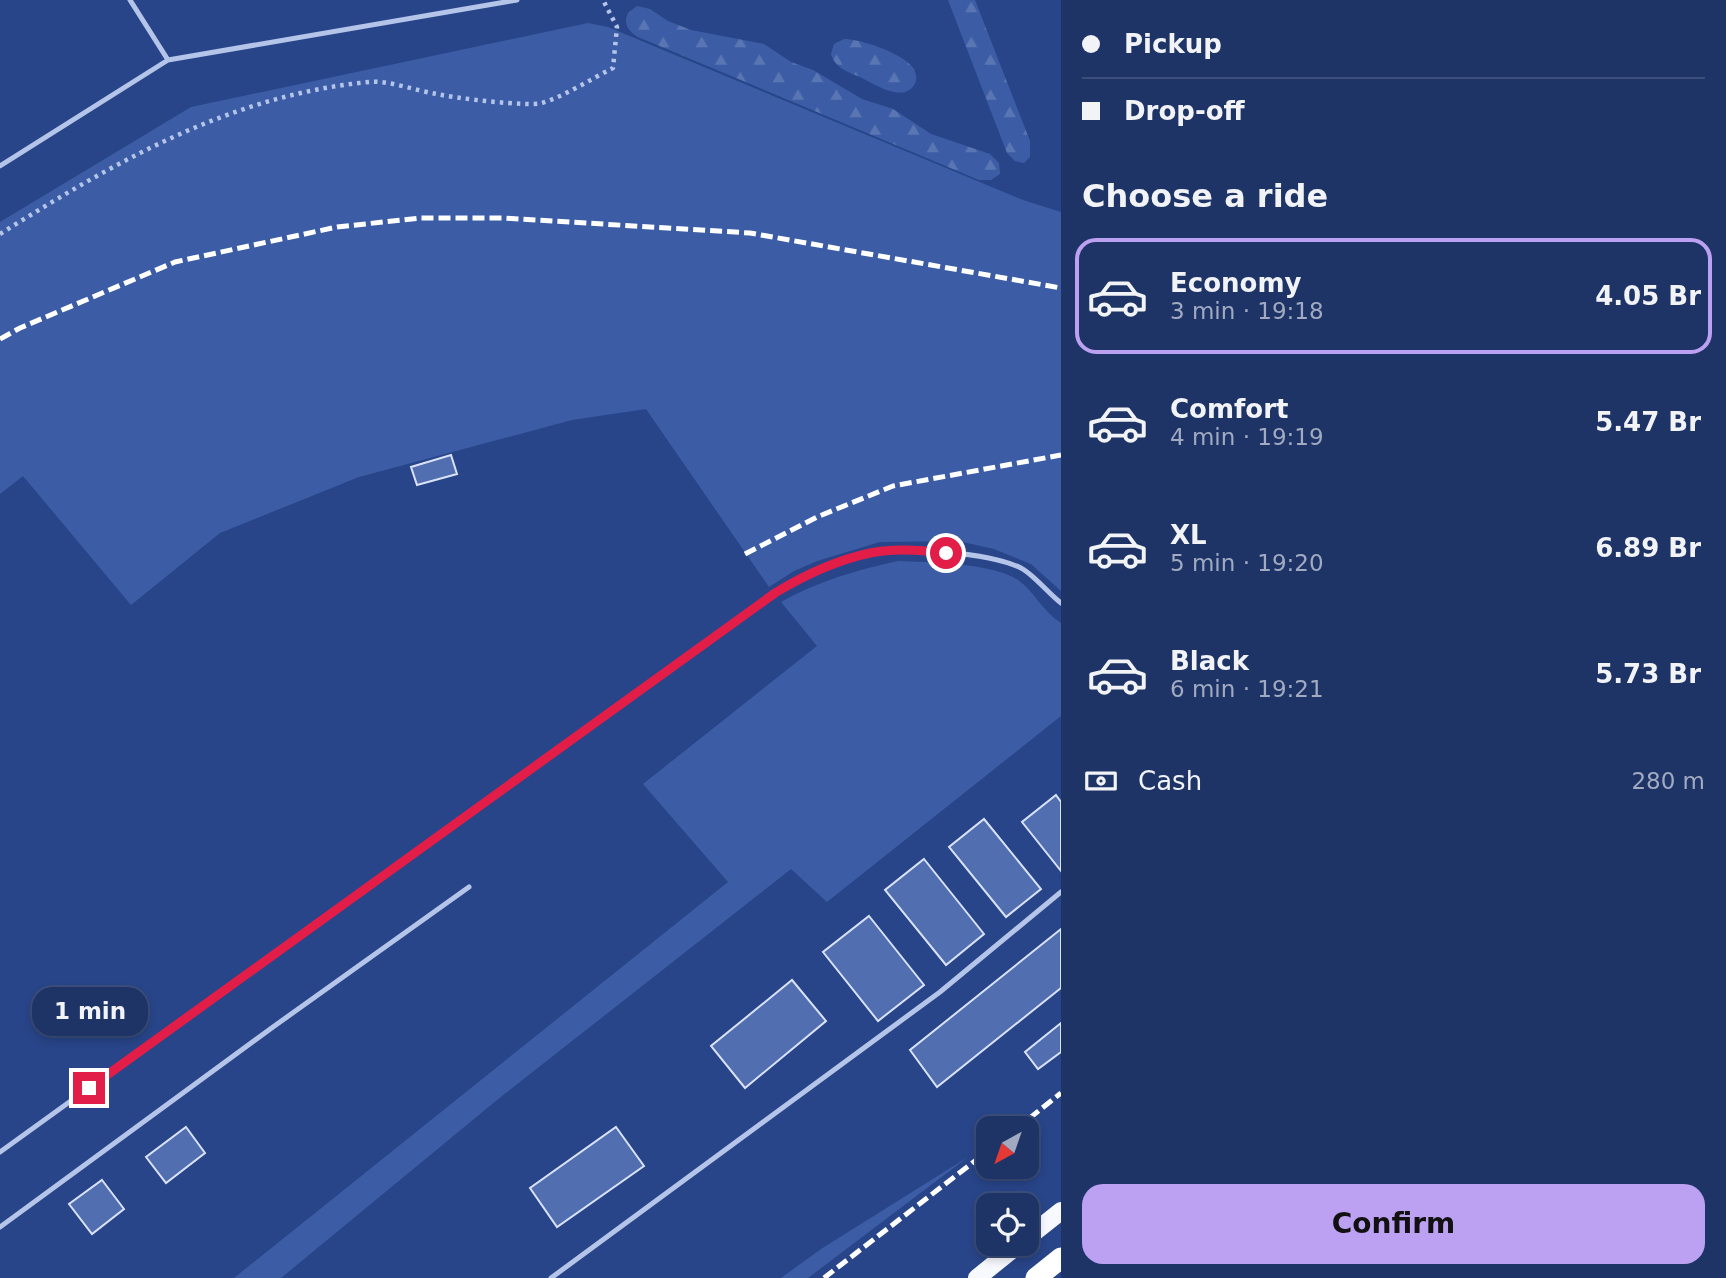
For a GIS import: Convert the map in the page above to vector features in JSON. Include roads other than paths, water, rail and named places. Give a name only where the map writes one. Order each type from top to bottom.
[{"type":"highway","points":[[1036,1278],[1061,1258]]},
{"type":"main road","points":[[1039,1228],[1061,1211]]},
{"type":"main road","points":[[977,1278],[1004,1256]]},
{"type":"lane","points":[[130,0],[168,60]]},
{"type":"lane","points":[[0,166],[168,60],[517,0]]},
{"type":"lane","points":[[0,1152],[775,593],[800,578],[871,553],[928,551],[984,557],[1023,569],[1061,603]]},
{"type":"lane","points":[[0,1227],[470,887]]},
{"type":"lane","points":[[551,1278],[940,992],[1061,892]]},
{"type":"railway","points":[[0,339],[175,262],[337,227],[421,218],[503,218],[750,233],[1061,288]]},
{"type":"railway","points":[[745,554],[817,517],[893,486],[1061,455]]},
{"type":"railway","points":[[1032,1116],[1061,1093]]},
{"type":"railway","points":[[824,1278],[976,1160]]}]
